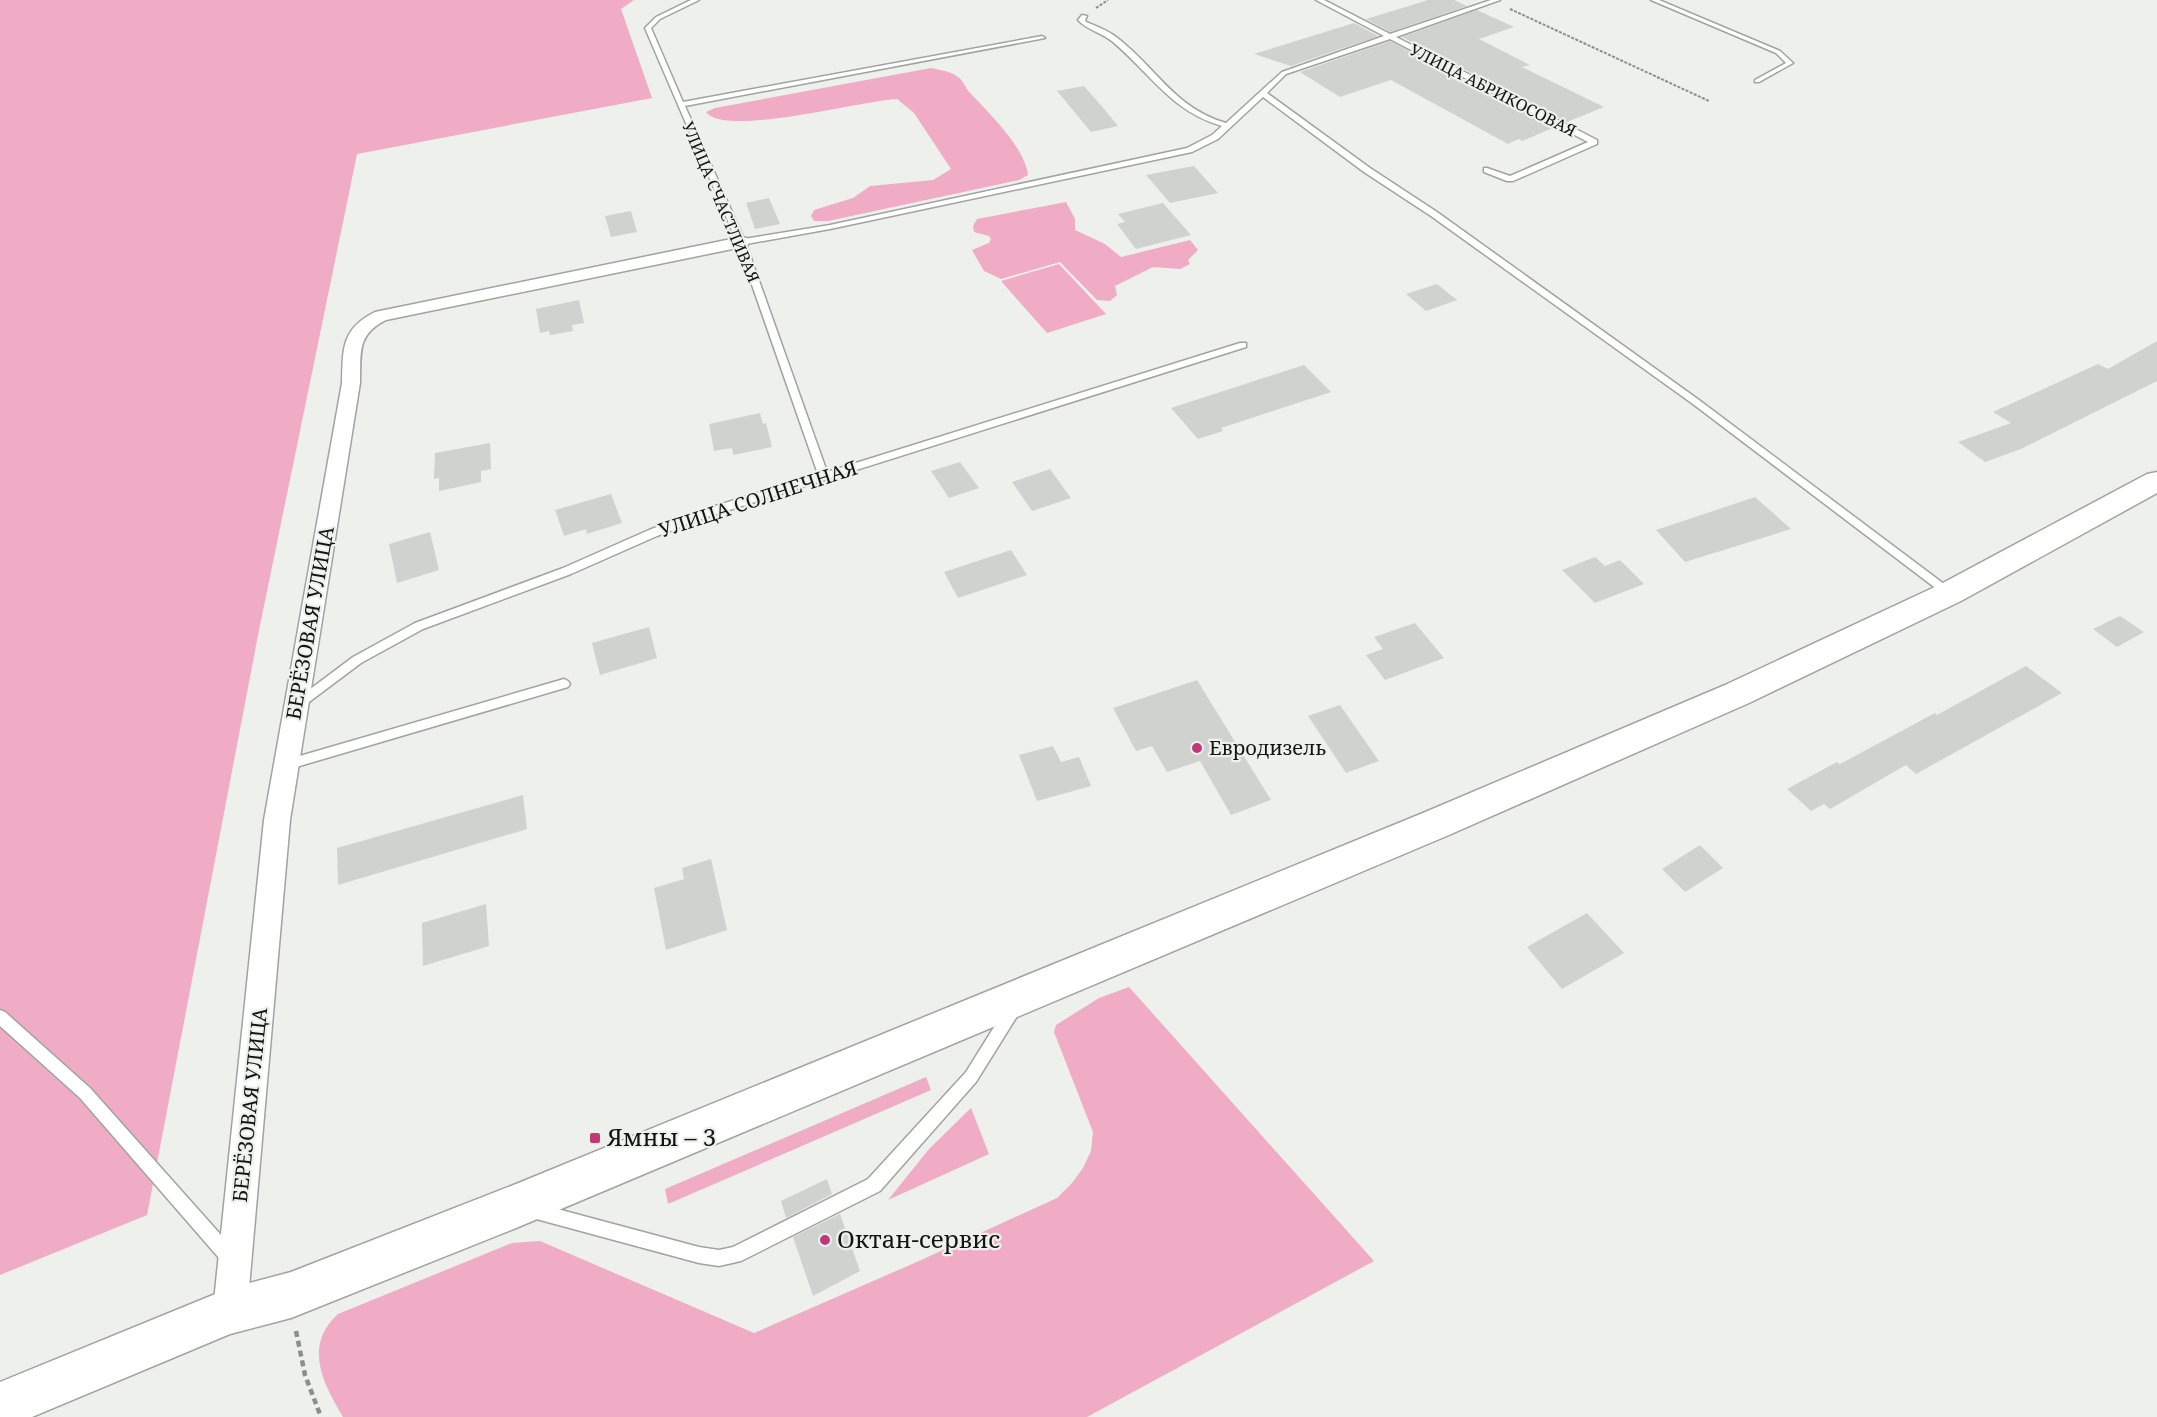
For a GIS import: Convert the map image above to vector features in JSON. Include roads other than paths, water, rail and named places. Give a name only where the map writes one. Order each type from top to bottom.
[{"type":"main road","points":[[0,1406],[230,1311],[291,1295],[516,1206],[1436,825],[1683,717],[1950,593],[2157,482]]},
{"type":"street","name":"БЕРЁЗОВАЯ УЛИЦА","points":[[230,1311],[277,820],[351,383],[353,344],[359,328],[381,316],[741,242]]},
{"type":"lane","points":[[681,105],[648,28],[658,18],[696,0]]},
{"type":"lane","name":"УЛИЦА АБРИКОСОВАЯ","points":[[1319,0],[1594,142],[1510,179],[1487,170]]},
{"type":"lane","points":[[1654,0],[1778,52],[1790,63],[1757,81]]},
{"type":"lane","points":[[741,242],[830,227],[1189,150],[1212,140],[1226,125],[1264,94],[1276,79],[1294,68],[1495,1]]},
{"type":"lane","points":[[1084,16],[1082,20],[1084,23],[1111,37],[1154,82],[1182,105],[1205,120],[1226,125]]},
{"type":"lane","name":"УЛИЦА СЧАСТЛИВАЯ","points":[[824,476],[741,242],[681,105],[1042,38]]},
{"type":"lane","points":[[1264,94],[1367,170],[1434,214],[1696,402],[1950,593]]},
{"type":"lane","name":"УЛИЦА СОЛНЕЧНАЯ","points":[[296,705],[357,660],[419,626],[567,571],[662,529],[1243,345]]},
{"type":"lane","points":[[286,765],[564,684]]},
{"type":"lane","points":[[516,1206],[699,1255],[719,1258],[735,1255],[874,1185],[971,1077],[1021,998]]},
{"type":"lane","points":[[0,1017],[85,1093],[234,1263]]},
{"type":"place","name":"Евродизель","points":[[1197,748]]},
{"type":"place","name":"Ямны – 3","points":[[595,1138]]},
{"type":"place","name":"Октан-сервис","points":[[825,1240]]}]
